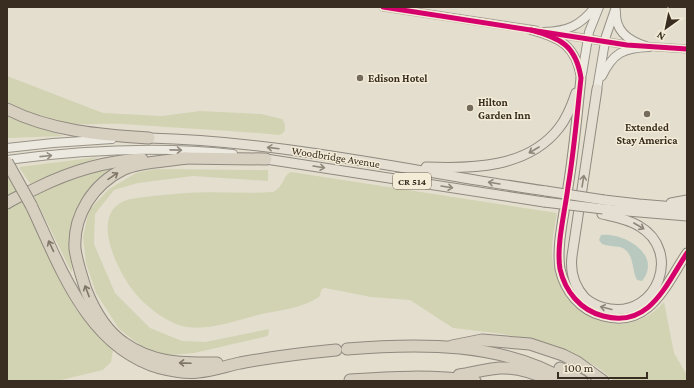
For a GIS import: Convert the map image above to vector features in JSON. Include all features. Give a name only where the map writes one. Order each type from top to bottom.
[{"type":"highway","points":[[7,109],[31,119],[72,130],[92,134],[149,138]]},
{"type":"highway","points":[[186,158],[136,165],[124,169],[98,187],[86,203],[78,223],[75,235],[75,250],[78,267],[90,300],[98,315],[111,332],[125,344],[154,358],[177,363],[238,363]]},
{"type":"highway","points":[[7,204],[38,187],[68,174],[97,164],[128,160],[186,158],[266,159]]},
{"type":"highway","points":[[7,161],[31,205],[68,282],[90,318],[118,347],[133,357],[150,365],[185,373],[199,372],[273,357],[341,349],[402,346],[446,347],[488,353],[523,361],[538,366],[567,381]]},
{"type":"highway","points":[[7,211],[38,187]]},
{"type":"highway","points":[[446,347],[482,340],[530,344],[563,355],[577,362],[603,381]]},
{"type":"highway","points":[[488,353],[505,351],[521,354],[554,366],[582,381]]},
{"type":"highway","points":[[449,377],[500,368],[520,370],[552,381]]},
{"type":"highway","points":[[350,380],[391,377],[449,377],[475,381]]},
{"type":"main road","points":[[544,32],[573,27],[583,20],[595,7]]},
{"type":"main road","points":[[599,7],[588,38],[581,78],[569,184],[559,249],[560,268],[568,289],[578,303],[585,308],[596,314],[612,318],[631,316],[643,311],[657,300],[687,253]]},
{"type":"main road","points":[[603,208],[642,227],[652,237],[661,253],[662,270],[655,288],[645,300],[629,308],[617,310],[606,309],[590,301],[577,287],[572,270],[572,256],[597,88],[605,41],[616,7]]},
{"type":"main road","points":[[616,7],[616,19],[622,32],[632,40],[649,47]]},
{"type":"main road","points":[[367,162],[433,167],[472,167],[494,164],[522,155],[543,144],[558,130],[569,110],[581,78],[578,63],[568,47],[560,41],[547,35],[531,30]]},
{"type":"main road","points":[[597,88],[607,67],[617,54],[628,49],[649,47]]},
{"type":"main road","name":"Woodbridge Avenue","points":[[7,148],[85,140],[149,138],[212,141],[282,149],[546,191],[603,208],[639,204],[687,208]]},
{"type":"main road","name":"Woodbridge Avenue","points":[[7,161],[87,152],[149,149],[210,152],[266,159],[544,202],[687,216]]},
{"type":"main road","points":[[603,208],[650,203],[672,203],[687,200]]},
{"type":"street","points":[[383,7],[605,41],[649,47],[687,49]]},
{"type":"green space","points":[[7,76],[103,113],[162,116],[200,111],[261,114],[282,119],[285,130],[279,135],[123,124],[68,123],[41,116],[7,102]]},
{"type":"green space","points":[[7,113],[23,121],[63,136],[7,138]]},
{"type":"green space","points":[[99,157],[31,185],[19,167]]},
{"type":"green space","points":[[117,166],[83,197],[71,226],[72,273],[34,196],[68,180]]},
{"type":"green space","points":[[155,169],[268,170],[268,181],[193,176],[138,183],[114,190],[95,214],[94,244],[115,293],[150,328],[182,341],[205,342],[269,329],[268,336],[194,353],[168,355],[145,349],[119,329],[96,293],[86,263],[83,237],[89,210],[109,189],[136,173]]},
{"type":"green space","points":[[291,172],[557,213],[552,240],[553,261],[555,273],[559,283],[570,302],[576,308],[595,319],[616,324],[637,321],[656,310],[664,302],[674,353],[687,375],[687,381],[614,381],[600,369],[579,356],[554,345],[503,334],[453,328],[410,300],[371,297],[325,288],[322,289],[319,297],[306,304],[202,328],[182,326],[169,321],[144,303],[135,293],[115,260],[110,246],[108,233],[108,220],[113,210],[122,202],[133,198],[185,193],[273,192],[277,190],[286,176]]},
{"type":"green space","points":[[7,176],[10,176],[75,308],[113,350],[111,362],[103,370],[57,381],[7,381]]},
{"type":"shaded area","points":[[601,235],[620,237],[630,241],[638,247],[648,262],[647,271],[642,281],[637,280],[632,261],[625,249],[602,244],[599,240]]},
{"type":"cycle path","points":[[383,7],[627,45],[687,49]]},
{"type":"cycle path","points":[[531,30],[551,36],[565,45],[575,58],[579,67],[581,78],[572,160],[559,250],[562,277],[570,292],[581,304],[595,313],[603,316],[619,318],[633,316],[645,310],[655,301],[664,290],[687,253]]},
{"type":"place","name":"Edison Hotel","points":[[360,78]]},
{"type":"place","name":"Hilton Garden Inn","points":[[470,108]]},
{"type":"place","name":"Extended Stay America","points":[[647,114]]}]
